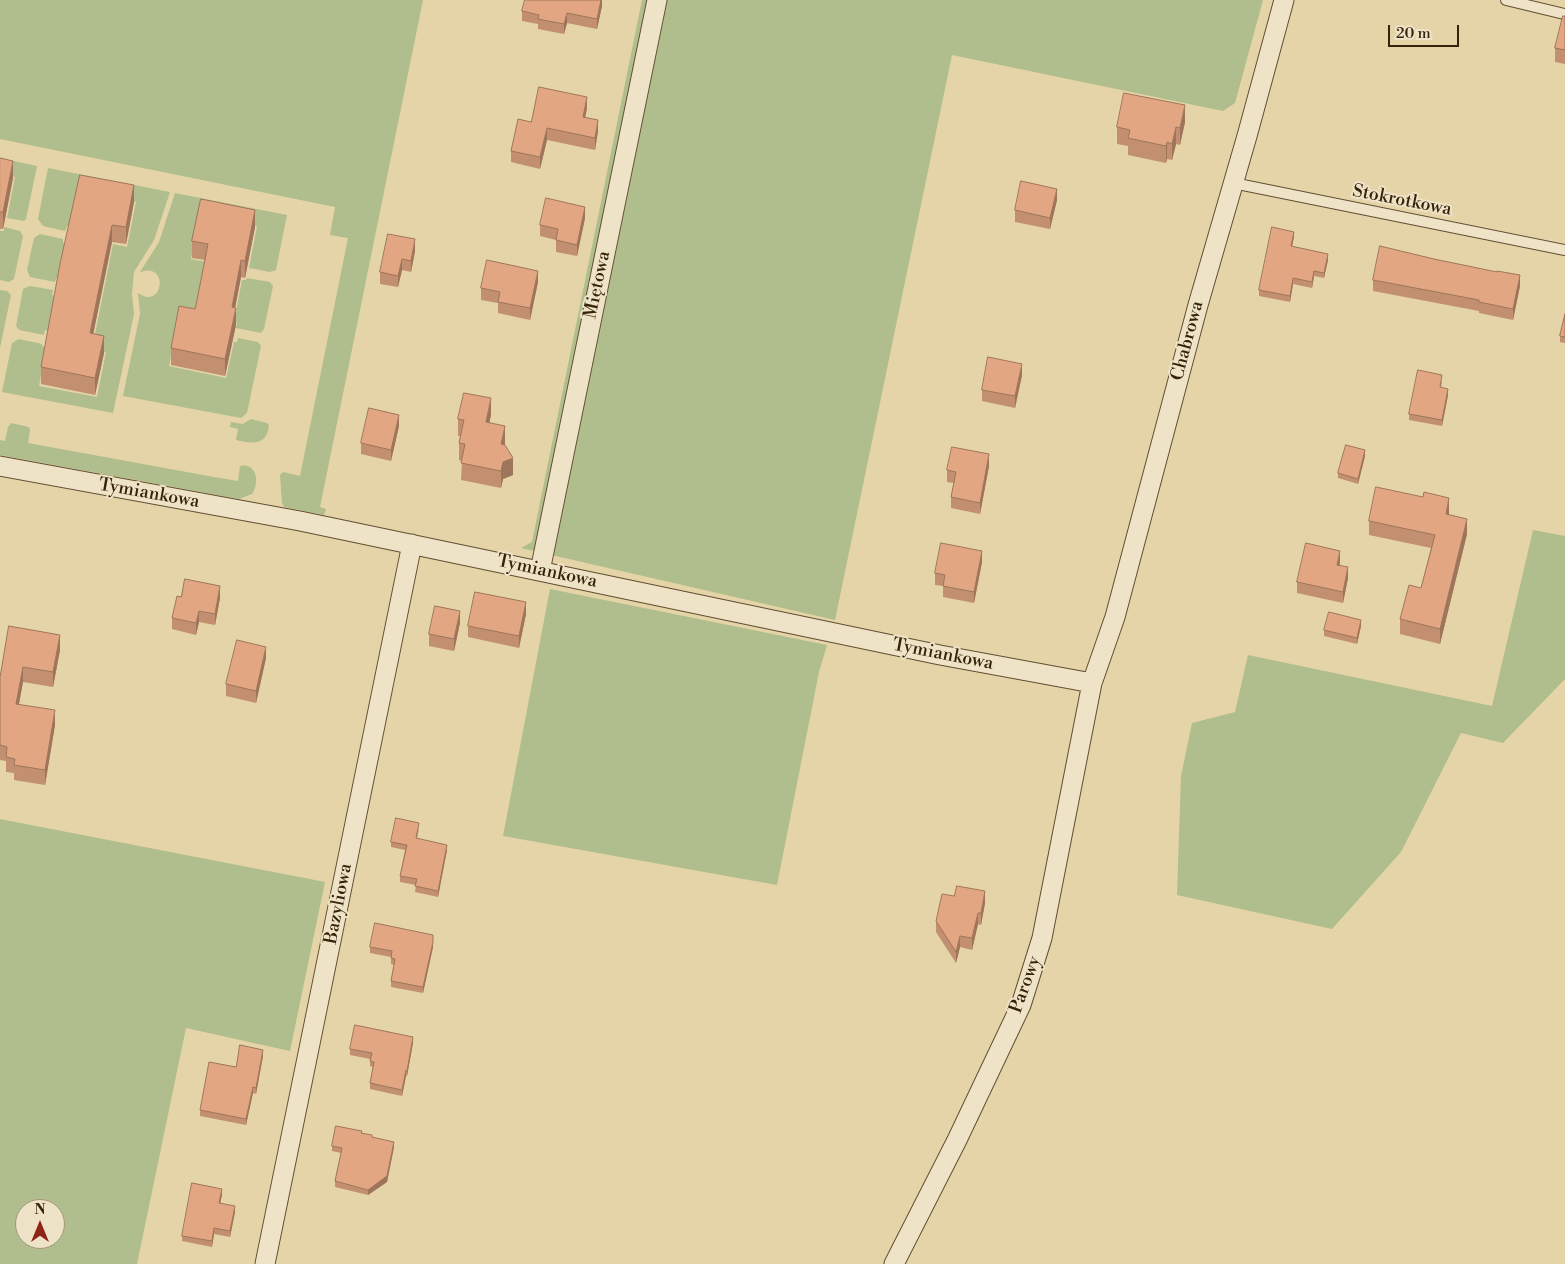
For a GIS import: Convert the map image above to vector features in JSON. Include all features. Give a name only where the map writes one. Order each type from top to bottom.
[{"type":"street","name":"Miętowa","points":[[540,571],[656,0]]},
{"type":"street","name":"Chabrowa","points":[[1092,683],[1115,617],[1198,305],[1234,183],[1284,0]]},
{"type":"street","name":"Tymiankowa","points":[[0,466],[264,514],[940,655],[1092,683]]},
{"type":"street","name":"Bazyliowa","points":[[265,1264],[312,1042],[412,544]]},
{"type":"street","name":"Parowy","points":[[894,1264],[957,1140],[1021,1005],[1042,938],[1092,683]]},
{"type":"lane","points":[[1506,0],[1564,14]]},
{"type":"lane","name":"Stokrotkowa","points":[[1234,183],[1565,250]]},
{"type":"green space","points":[[0,0],[423,0],[320,507],[326,509],[324,515],[284,507],[280,475],[283,472],[300,476],[348,238],[330,235],[335,207],[0,139]]},
{"type":"green space","points":[[642,0],[1263,0],[1235,103],[1223,111],[952,55],[835,620],[521,548],[532,542]]},
{"type":"green space","points":[[0,158],[37,166],[24,221],[7,218],[15,177],[0,173]]},
{"type":"green space","points":[[48,168],[170,192],[154,240],[134,272],[132,294],[134,314],[113,413],[2,392],[12,343],[19,339],[42,344],[42,346],[46,347],[39,386],[97,397],[106,352],[92,349],[113,244],[127,247],[136,202],[79,190],[71,227],[67,226],[65,231],[43,226],[38,219]]},
{"type":"green space","points":[[175,193],[287,215],[276,270],[270,272],[249,268],[257,226],[199,214],[191,259],[206,262],[193,324],[178,321],[169,366],[226,378],[234,342],[237,342],[238,338],[258,342],[261,346],[247,413],[241,418],[123,396],[140,314],[138,293],[146,297],[153,296],[158,291],[160,285],[156,273],[150,270],[140,272],[159,242]]},
{"type":"green space","points":[[4,227],[20,231],[23,236],[14,279],[9,282],[0,280],[0,231],[4,231]]},
{"type":"green space","points":[[40,234],[63,239],[63,243],[65,243],[59,279],[56,278],[55,282],[30,277],[27,270],[34,238]]},
{"type":"green space","points":[[247,278],[270,282],[273,286],[264,329],[261,333],[236,328],[237,323],[234,322],[242,280]]},
{"type":"green space","points":[[30,286],[53,290],[52,295],[55,296],[49,331],[45,330],[44,335],[19,330],[16,326],[23,289]]},
{"type":"green space","points":[[0,290],[7,291],[11,295],[0,348]]},
{"type":"green space","points":[[251,419],[269,425],[265,437],[253,443],[236,440],[238,429],[230,427],[231,422],[243,424]]},
{"type":"green space","points":[[11,423],[29,427],[28,443],[238,481],[240,466],[250,467],[255,475],[256,485],[252,494],[239,499],[0,455],[0,440],[5,441],[8,427]]},
{"type":"green space","points":[[1533,530],[1565,536],[1565,679],[1503,743],[1461,733],[1401,852],[1332,929],[1177,895],[1181,776],[1192,723],[1235,712],[1248,655],[1492,706]]},
{"type":"green space","points":[[550,589],[827,645],[819,672],[777,885],[503,836]]},
{"type":"green space","points":[[0,819],[325,882],[290,1051],[186,1028],[137,1264],[0,1264]]},
{"type":"building","points":[[525,0],[601,0],[597,19],[567,13],[564,24],[538,19],[539,15],[522,11]]},
{"type":"building","points":[[1563,16],[1565,16],[1565,50],[1555,48]]},
{"type":"building","points":[[539,87],[587,97],[583,117],[598,120],[595,138],[547,128],[540,157],[511,151],[518,119],[531,122]]},
{"type":"building","points":[[1124,93],[1185,105],[1180,128],[1176,127],[1172,144],[1167,142],[1166,146],[1128,138],[1130,130],[1117,127]]},
{"type":"building","points":[[0,158],[13,161],[3,212],[0,212]]},
{"type":"building","points":[[80,175],[134,185],[126,227],[112,225],[90,333],[104,336],[95,378],[41,367],[60,264]]},
{"type":"building","points":[[1021,181],[1057,189],[1050,218],[1015,210]]},
{"type":"building","points":[[546,198],[585,207],[577,245],[556,240],[558,229],[540,225]]},
{"type":"building","points":[[201,199],[255,210],[245,261],[241,260],[232,307],[236,308],[225,359],[171,348],[179,306],[195,309],[197,300],[208,244],[192,241]]},
{"type":"building","points":[[1272,227],[1294,232],[1291,246],[1328,254],[1324,273],[1314,271],[1312,282],[1293,278],[1290,296],[1259,290]]},
{"type":"building","points":[[388,234],[415,239],[411,261],[402,259],[398,276],[380,272]]},
{"type":"building","points":[[1380,246],[1434,259],[1520,275],[1513,309],[1479,302],[1479,300],[1373,280]]},
{"type":"building","points":[[487,260],[538,271],[530,308],[498,302],[500,292],[481,288]]},
{"type":"building","points":[[1565,314],[1565,337],[1560,336]]},
{"type":"building","points":[[988,357],[1022,364],[1015,396],[982,390]]},
{"type":"building","points":[[1418,370],[1442,375],[1440,387],[1448,389],[1442,420],[1409,414]]},
{"type":"building","points":[[464,393],[491,398],[486,422],[505,426],[501,444],[505,445],[513,458],[503,462],[501,471],[461,463],[465,444],[459,443],[464,420],[458,419]]},
{"type":"building","points":[[369,408],[399,415],[391,450],[361,443]]},
{"type":"building","points":[[1346,445],[1365,450],[1358,479],[1338,473]]},
{"type":"building","points":[[952,447],[989,454],[980,503],[951,497],[956,472],[947,470]]},
{"type":"building","points":[[1376,487],[1423,497],[1424,492],[1449,498],[1446,514],[1467,519],[1440,629],[1400,619],[1409,585],[1421,588],[1435,535],[1369,521]]},
{"type":"building","points":[[941,543],[982,551],[974,592],[943,586],[945,575],[935,573]]},
{"type":"building","points":[[1306,543],[1340,551],[1337,565],[1348,567],[1343,592],[1297,582]]},
{"type":"building","points":[[185,579],[220,586],[215,614],[199,611],[196,623],[172,618],[177,596],[181,597]]},
{"type":"building","points":[[475,592],[526,602],[519,636],[468,626]]},
{"type":"building","points":[[435,606],[460,611],[454,639],[429,634]]},
{"type":"building","points":[[1329,612],[1361,620],[1357,638],[1324,630]]},
{"type":"building","points":[[9,626],[60,635],[53,672],[23,667],[16,704],[55,710],[45,770],[14,765],[15,759],[6,757],[7,747],[0,745],[0,678]]},
{"type":"building","points":[[237,640],[266,647],[256,691],[226,684]]},
{"type":"building","points":[[396,818],[419,823],[416,838],[447,845],[438,891],[415,886],[417,879],[400,876],[407,845],[391,842]]},
{"type":"building","points":[[957,886],[985,891],[981,913],[978,913],[972,938],[960,936],[956,952],[936,921],[942,894],[954,896]]},
{"type":"building","points":[[375,923],[433,935],[423,987],[391,981],[395,959],[391,958],[392,951],[370,947]]},
{"type":"building","points":[[355,1025],[413,1037],[402,1090],[370,1083],[374,1062],[370,1061],[372,1053],[350,1049]]},
{"type":"building","points":[[240,1045],[263,1050],[256,1088],[253,1087],[246,1119],[200,1110],[209,1062],[236,1067]]},
{"type":"building","points":[[336,1126],[362,1131],[361,1133],[372,1135],[372,1137],[394,1142],[387,1176],[368,1190],[335,1181],[342,1148],[332,1146]]},
{"type":"building","points":[[192,1183],[222,1189],[219,1203],[235,1206],[230,1231],[214,1228],[212,1241],[182,1236]]}]
